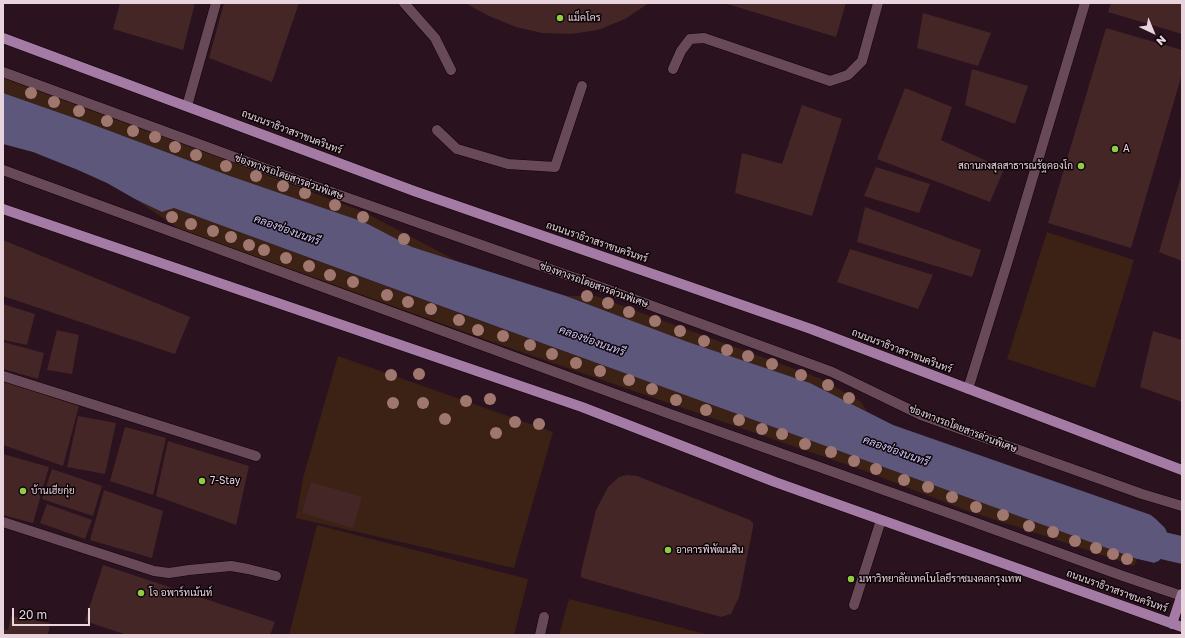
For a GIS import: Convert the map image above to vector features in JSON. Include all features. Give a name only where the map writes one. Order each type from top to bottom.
[{"type":"main road","name":"ถนนนราธิวาสราชนครินทร์","points":[[3,38],[414,191],[811,329],[1182,470]]},
{"type":"main road","name":"ถนนนราธิวาสราชนครินทร์","points":[[3,209],[582,407],[775,482],[1177,625]]},
{"type":"main road","points":[[1177,625],[1182,595]]},
{"type":"street","points":[[187,106],[216,3]]},
{"type":"street","points":[[404,3],[435,38],[451,70]]},
{"type":"street","points":[[674,69],[680,51],[690,39],[704,38],[830,80],[836,79],[848,75],[862,61],[878,3]]},
{"type":"street","points":[[968,389],[1085,3]]},
{"type":"street","name":"ช่องทางรถโดยสารด่วนพิเศษ","points":[[3,72],[294,179],[598,286],[832,372],[922,415],[1142,494],[1182,506]]},
{"type":"street","points":[[438,130],[457,150],[508,164],[555,167],[582,86]]},
{"type":"street","points":[[3,170],[670,414],[1123,576],[1182,595]]},
{"type":"street","points":[[3,376],[256,456]]},
{"type":"street","points":[[854,605],[881,520]]},
{"type":"street","points":[[3,522],[154,571],[169,573],[231,566],[276,576]]},
{"type":"street","points":[[540,635],[544,616]]},
{"type":"shaded area","points":[[3,77],[138,126],[364,212],[457,261],[412,247],[364,222],[230,176],[86,122],[3,93]]},
{"type":"shaded area","points":[[135,199],[162,212],[174,208],[1137,559],[1134,566],[965,510],[865,471],[501,345],[179,229]]},
{"type":"shaded area","points":[[1047,232],[1134,260],[1095,388],[1007,359]]},
{"type":"shaded area","points":[[566,296],[596,296],[819,378],[860,401],[868,412],[810,383],[688,342]]},
{"type":"shaded area","points":[[338,356],[553,432],[514,568],[296,518],[303,478]]},
{"type":"shaded area","points":[[317,525],[528,579],[514,635],[289,635]]},
{"type":"shaded area","points":[[569,599],[710,635],[559,635]]},
{"type":"water","points":[[3,93],[86,122],[230,176],[364,222],[412,247],[566,296],[688,342],[810,383],[893,425],[1151,515],[1165,528],[1169,537],[1166,551],[1159,561],[1154,563],[1137,559],[174,208],[162,212],[107,183],[78,170],[33,152],[3,144]]},
{"type":"pier","points":[[1151,513],[1158,517],[1167,527],[1171,537],[1168,552],[1161,562],[1154,565],[1136,561],[1137,559],[1154,563],[1159,561],[1166,551],[1169,537],[1166,528],[1151,515]]},
{"type":"building","points":[[120,3],[195,3],[183,50],[113,29]]},
{"type":"building","points":[[224,3],[299,3],[272,82],[209,58]]},
{"type":"building","name":"แม็คโคร","points":[[465,3],[649,3],[625,19],[598,30],[571,34],[542,33],[516,27],[489,16]]},
{"type":"building","points":[[724,3],[846,3],[836,37]]},
{"type":"building","points":[[1111,3],[1182,3],[1182,34],[1108,12]]},
{"type":"building","points":[[923,13],[991,33],[978,66],[917,48]]},
{"type":"building","name":"A","points":[[1106,28],[1182,50],[1182,74],[1131,248],[1048,223]]},
{"type":"building","points":[[972,69],[1028,86],[1015,124],[965,105]]},
{"type":"building","points":[[905,88],[952,107],[941,140],[1004,169],[990,202],[877,159]]},
{"type":"building","points":[[802,105],[842,119],[812,216],[735,193],[742,153],[782,164]]},
{"type":"building","points":[[876,167],[930,184],[919,213],[864,196]]},
{"type":"building","points":[[1182,173],[1182,261],[1159,252]]},
{"type":"building","points":[[865,207],[981,250],[972,277],[857,242]]},
{"type":"building","points":[[3,240],[190,317],[175,354],[3,296]]},
{"type":"building","points":[[850,249],[933,275],[918,309],[837,282]]},
{"type":"building","points":[[3,304],[35,314],[27,345],[3,340]]},
{"type":"building","points":[[57,330],[79,335],[72,374],[47,370]]},
{"type":"building","points":[[1153,331],[1182,340],[1182,402],[1140,387]]},
{"type":"building","points":[[3,342],[44,353],[38,379],[3,369]]},
{"type":"building","points":[[3,381],[79,406],[63,466],[3,445]]},
{"type":"building","points":[[78,416],[116,423],[105,474],[67,467]]},
{"type":"building","points":[[125,427],[166,438],[153,495],[110,481]]},
{"type":"building","name":"7-Stay","points":[[168,441],[249,466],[236,525],[156,496]]},
{"type":"building","name":"บ้านเฮียกุ่ย","points":[[3,454],[49,467],[33,523],[3,515]]},
{"type":"building","points":[[52,469],[102,486],[93,516],[42,499]]},
{"type":"building","name":"อาคารพิพัฒนสิน","points":[[627,475],[637,476],[750,520],[753,523],[739,597],[731,614],[721,617],[581,577],[596,510],[608,487],[619,477]]},
{"type":"building","points":[[311,482],[362,497],[353,528],[302,513]]},
{"type":"building","points":[[104,490],[163,511],[152,558],[90,540]]},
{"type":"building","points":[[47,504],[92,520],[85,539],[40,523]]},
{"type":"building","name":"โจ อพาร์ทเม้นท์","points":[[103,565],[275,622],[270,635],[127,635],[85,621]]},
{"type":"building","points":[[11,616],[50,623],[48,635],[3,635],[3,629],[8,630]]},
{"type":"waterway","name":"คลองช่องนนทรี","points":[[1131,537],[1182,550]]},
{"type":"place","name":"แม็คโคร","points":[[560,18]]},
{"type":"place","name":"A","points":[[1115,149]]},
{"type":"place","name":"สถานกงสุลสาธารณรัฐคองโก","points":[[1081,166]]},
{"type":"place","name":"7-Stay","points":[[202,481]]},
{"type":"place","name":"บ้านเฮียกุ่ย","points":[[23,491]]},
{"type":"place","name":"อาคารพิพัฒนสิน","points":[[668,550]]},
{"type":"place","name":"มหาวิทยาลัยเทคโนโลยีราชมงคลกรุงเทพ","points":[[851,579]]},
{"type":"place","name":"โจ อพาร์ทเม้นท์","points":[[141,593]]}]
